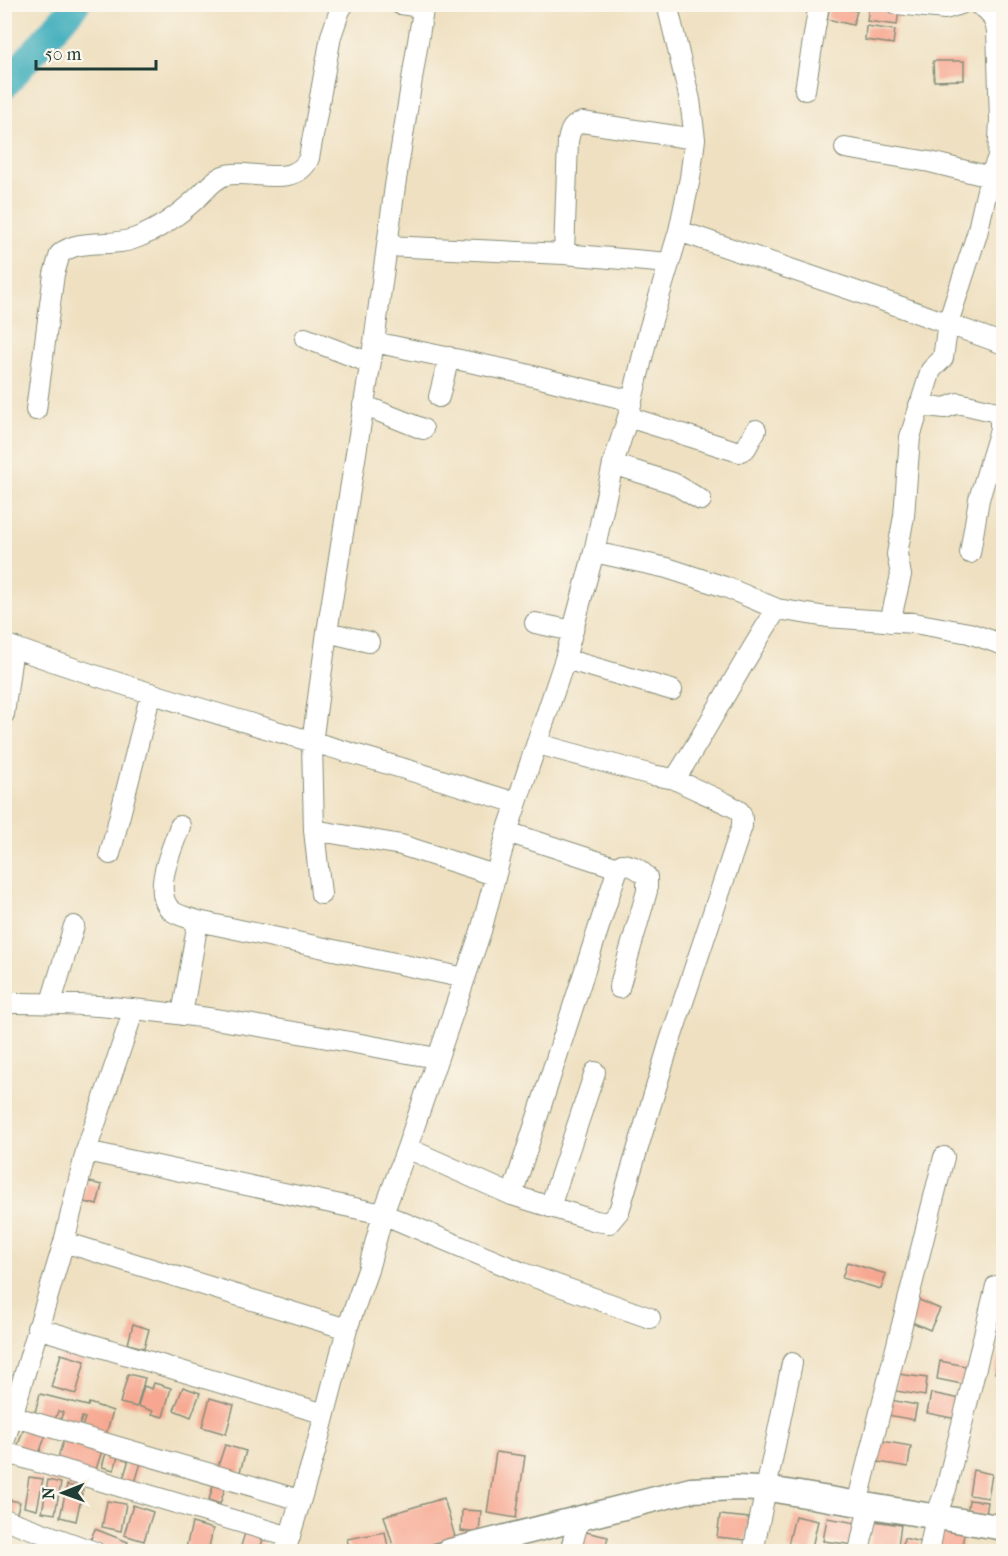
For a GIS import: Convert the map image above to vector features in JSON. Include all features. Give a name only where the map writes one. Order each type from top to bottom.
[{"type":"street","points":[[36,410],[54,274],[60,254],[70,248],[130,240],[142,236],[184,209],[222,177],[286,175],[301,169],[309,158],[331,36],[344,4]]},
{"type":"street","points":[[321,894],[314,830],[312,743],[327,632],[374,342],[424,6],[400,4]]},
{"type":"street","points":[[4,1452],[287,1544],[348,1329],[368,1270],[382,1214],[407,1148],[481,931],[494,875],[516,803],[566,659],[649,330],[678,231],[690,178],[695,139],[690,100],[667,4]]},
{"type":"street","points":[[805,90],[819,4]]},
{"type":"street","points":[[897,4],[945,9],[961,4]]},
{"type":"street","points":[[890,622],[901,574],[897,554],[904,516],[908,444],[931,370],[943,358],[948,323],[977,234],[990,177],[998,157],[1001,110],[997,30],[993,17],[987,9],[976,4]]},
{"type":"street","points":[[564,254],[568,141],[575,125],[582,122],[695,139]]},
{"type":"street","points":[[845,148],[930,162],[990,177]]},
{"type":"street","points":[[678,231],[1004,344]]},
{"type":"street","points":[[387,246],[564,254],[669,263]]},
{"type":"street","points":[[305,338],[370,363]]},
{"type":"street","points":[[374,342],[449,357],[630,409],[739,452],[746,448],[756,430]]},
{"type":"street","points":[[439,397],[449,357]]},
{"type":"street","points":[[920,405],[945,408],[958,404],[997,412],[999,416],[1000,430],[980,499],[970,553]]},
{"type":"street","points":[[363,405],[423,429]]},
{"type":"street","points":[[614,464],[672,483],[701,500]]},
{"type":"street","points":[[594,552],[666,568],[729,588],[777,609],[827,617],[914,623],[969,633],[1004,645]]},
{"type":"street","points":[[675,779],[706,730],[749,652],[777,609]]},
{"type":"street","points":[[535,623],[573,632]]},
{"type":"street","points":[[327,632],[369,642]]},
{"type":"street","points":[[4,714],[9,645],[151,693],[312,743],[404,767],[516,803]]},
{"type":"street","points":[[566,659],[672,690]]},
{"type":"street","points":[[110,854],[151,693]]},
{"type":"street","points":[[407,1148],[512,1195],[550,1207],[609,1223],[619,1211],[669,1044],[743,819],[737,809],[675,779],[652,775],[538,744]]},
{"type":"street","points":[[180,826],[167,864],[162,893],[170,910],[198,921],[465,978]]},
{"type":"street","points":[[314,830],[401,844],[494,875]]},
{"type":"street","points":[[507,832],[618,868]]},
{"type":"street","points":[[512,1195],[618,868],[622,864],[638,869],[647,877],[647,891],[620,988]]},
{"type":"street","points":[[182,1015],[198,921]]},
{"type":"street","points":[[51,1002],[74,926]]},
{"type":"street","points":[[4,1003],[51,1002],[182,1015],[243,1023],[436,1058]]},
{"type":"street","points":[[4,1443],[64,1242],[87,1151],[134,1009]]},
{"type":"street","points":[[550,1207],[595,1072]]},
{"type":"street","points":[[87,1151],[382,1214],[523,1274],[650,1318]]},
{"type":"street","points":[[859,1551],[863,1504],[944,1157]]},
{"type":"street","points":[[64,1242],[348,1329]]},
{"type":"street","points":[[929,1551],[996,1286]]},
{"type":"street","points":[[37,1328],[325,1414]]},
{"type":"street","points":[[753,1551],[792,1363]]},
{"type":"street","points":[[12,1416],[300,1500]]},
{"type":"street","points":[[447,1551],[691,1491],[737,1488],[766,1490],[1003,1524]]},
{"type":"street","points":[[4,1519],[95,1551]]},
{"type":"street","points":[[570,1551],[579,1519]]},
{"type":"building","points":[[830,5],[857,11],[853,25],[827,19]]},
{"type":"building","points":[[869,6],[899,10],[897,25],[867,21]]},
{"type":"building","points":[[866,26],[895,30],[893,44],[865,40]]},
{"type":"building","points":[[933,61],[964,61],[964,80],[934,81]]},
{"type":"building","points":[[86,1181],[102,1185],[97,1205],[81,1201]]},
{"type":"building","points":[[847,1262],[886,1274],[881,1289],[842,1278]]},
{"type":"building","points":[[917,1299],[940,1309],[930,1330],[907,1320]]},
{"type":"building","points":[[133,1324],[149,1329],[144,1348],[128,1344]]},
{"type":"building","points":[[1004,1338],[1004,1375],[995,1373]]},
{"type":"building","points":[[61,1354],[85,1361],[76,1394],[51,1387]]},
{"type":"building","points":[[940,1361],[971,1367],[967,1385],[937,1379]]},
{"type":"building","points":[[128,1374],[145,1378],[137,1407],[120,1403]]},
{"type":"building","points":[[898,1374],[927,1378],[925,1396],[896,1391]]},
{"type":"building","points":[[154,1383],[171,1388],[163,1417],[138,1406],[144,1386],[152,1389]]},
{"type":"building","points":[[183,1387],[200,1393],[191,1417],[174,1410]]},
{"type":"building","points":[[931,1393],[961,1399],[957,1419],[927,1413]]},
{"type":"building","points":[[40,1394],[88,1406],[89,1403],[113,1411],[104,1441],[80,1434],[85,1418],[82,1417],[78,1433],[58,1428],[63,1412],[58,1411],[54,1422],[34,1416]]},
{"type":"building","points":[[210,1398],[234,1405],[226,1434],[202,1427]]},
{"type":"building","points":[[885,1399],[917,1405],[914,1420],[882,1414]]},
{"type":"building","points":[[26,1423],[47,1432],[37,1459],[16,1450]]},
{"type":"building","points":[[66,1432],[104,1444],[94,1476],[56,1464]]},
{"type":"building","points":[[882,1441],[911,1446],[908,1467],[878,1462]]},
{"type":"building","points":[[225,1445],[246,1451],[239,1475],[217,1469]]},
{"type":"building","points":[[108,1446],[120,1450],[114,1470],[102,1467]]},
{"type":"building","points":[[131,1452],[143,1456],[134,1486],[122,1483]]},
{"type":"building","points":[[496,1452],[525,1456],[516,1518],[487,1513]]},
{"type":"building","points":[[973,1470],[992,1474],[988,1498],[969,1495]]},
{"type":"building","points":[[29,1477],[43,1479],[37,1510],[24,1507]]},
{"type":"building","points":[[48,1480],[61,1483],[55,1514],[42,1512]]},
{"type":"building","points":[[214,1482],[226,1485],[220,1504],[209,1500]]},
{"type":"building","points":[[67,1485],[83,1489],[76,1521],[60,1517]]},
{"type":"building","points":[[444,1498],[455,1537],[405,1552],[395,1552],[384,1516]]},
{"type":"building","points":[[4,1499],[20,1502],[16,1516],[4,1513]]},
{"type":"building","points":[[969,1500],[988,1502],[986,1515],[967,1513]]},
{"type":"building","points":[[107,1501],[126,1504],[121,1531],[102,1527]]},
{"type":"building","points":[[133,1505],[153,1512],[144,1541],[124,1535]]},
{"type":"building","points":[[462,1510],[481,1511],[479,1533],[461,1531]]},
{"type":"building","points":[[720,1515],[749,1518],[746,1540],[717,1537]]},
{"type":"building","points":[[795,1516],[818,1521],[811,1552],[787,1549]]},
{"type":"building","points":[[827,1518],[857,1523],[854,1545],[823,1541]]},
{"type":"building","points":[[874,1521],[901,1525],[897,1552],[869,1552]]},
{"type":"building","points":[[192,1523],[213,1529],[208,1552],[185,1552]]},
{"type":"building","points":[[941,1524],[965,1528],[961,1552],[936,1552]]},
{"type":"building","points":[[247,1527],[265,1533],[259,1552],[239,1552]]},
{"type":"building","points":[[95,1529],[128,1542],[124,1552],[117,1552],[90,1541]]},
{"type":"building","points":[[581,1531],[608,1537],[604,1552],[577,1552]]},
{"type":"building","points":[[385,1532],[389,1552],[350,1552],[347,1539]]},
{"type":"building","points":[[904,1538],[921,1542],[919,1552],[902,1552]]},
{"type":"waterway","points":[[4,86],[76,4]]}]
